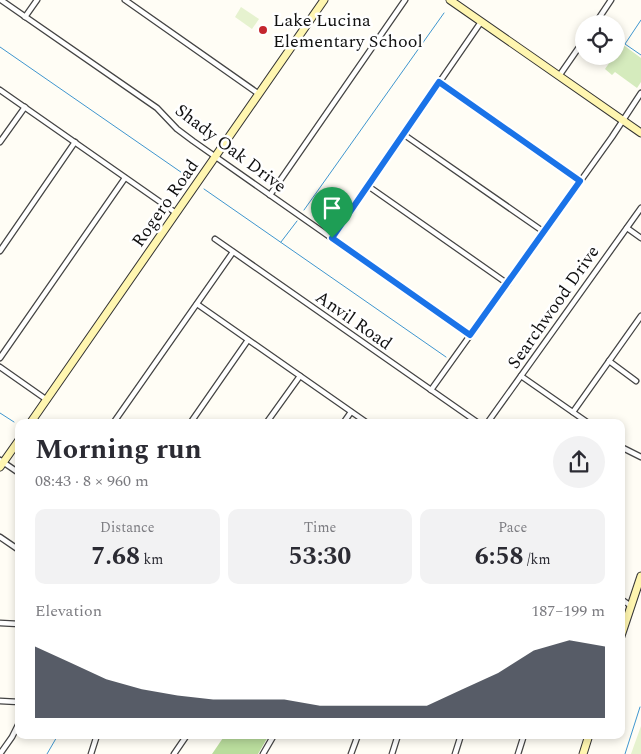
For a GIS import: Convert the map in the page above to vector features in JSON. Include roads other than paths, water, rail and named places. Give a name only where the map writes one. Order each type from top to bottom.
[{"type":"street","name":"Shady Oak Drive","points":[[1,0],[157,108],[177,129],[470,335]]},
{"type":"street","points":[[26,17],[38,0]]},
{"type":"street","points":[[125,0],[259,94]]},
{"type":"street","name":"Rogero Road","points":[[33,419],[324,0]]},
{"type":"street","points":[[270,195],[405,0]]},
{"type":"street","points":[[450,0],[641,133]]},
{"type":"street","points":[[601,15],[611,0]]},
{"type":"street","points":[[332,238],[481,22]]},
{"type":"street","points":[[559,76],[575,53]]},
{"type":"street","points":[[439,82],[580,181]]},
{"type":"street","points":[[0,90],[176,213]]},
{"type":"street","points":[[432,390],[641,93]]},
{"type":"street","points":[[0,142],[24,107]]},
{"type":"street","points":[[403,134],[544,232]]},
{"type":"street","points":[[0,251],[76,142]]},
{"type":"street","points":[[0,358],[126,178]]},
{"type":"street","points":[[368,186],[508,284]]},
{"type":"street","name":"Searchwood Drive","points":[[490,419],[641,208]]},
{"type":"street","points":[[626,228],[641,238]]},
{"type":"street","name":"Anvil Road","points":[[215,239],[473,419]]},
{"type":"street","points":[[116,419],[233,252]]},
{"type":"street","points":[[197,304],[362,419]]},
{"type":"street","points":[[573,412],[641,316]]},
{"type":"street","points":[[193,419],[248,340]]},
{"type":"street","points":[[609,361],[636,381]]},
{"type":"street","points":[[0,367],[47,400]]},
{"type":"street","points":[[269,419],[300,376]]},
{"type":"street","points":[[521,376],[583,419]]},
{"type":"street","points":[[346,419],[351,412]]},
{"type":"street","points":[[15,445],[1,463],[15,471]]},
{"type":"street","points":[[625,449],[641,457]]},
{"type":"street","points":[[0,537],[15,547]]},
{"type":"street","points":[[625,624],[641,576]]},
{"type":"street","points":[[625,602],[631,606]]},
{"type":"street","points":[[0,623],[15,624]]},
{"type":"street","points":[[0,701],[15,702]]},
{"type":"street","points":[[0,754],[15,731]]},
{"type":"street","points":[[91,754],[96,739]]},
{"type":"street","points":[[174,754],[184,739]]},
{"type":"street","points":[[263,754],[272,739]]},
{"type":"street","points":[[351,754],[357,739]]},
{"type":"street","points":[[392,754],[397,739]]},
{"type":"street","points":[[455,754],[461,739]]},
{"type":"street","points":[[518,754],[523,739]]},
{"type":"street","points":[[582,754],[588,739]]},
{"type":"waterway","points":[[304,210],[444,13]]},
{"type":"waterway","points":[[641,20],[625,44],[641,55]]},
{"type":"waterway","points":[[0,47],[188,177]]},
{"type":"waterway","points":[[204,189],[446,357]]},
{"type":"waterway","points":[[281,242],[297,221]]},
{"type":"waterway","points":[[0,413],[14,422]]},
{"type":"waterway","points":[[625,754],[640,707]]},
{"type":"waterway","points":[[47,754],[56,739]]},
{"type":"place","name":"Lake Lucina Elementary School","points":[[263,30]]}]
